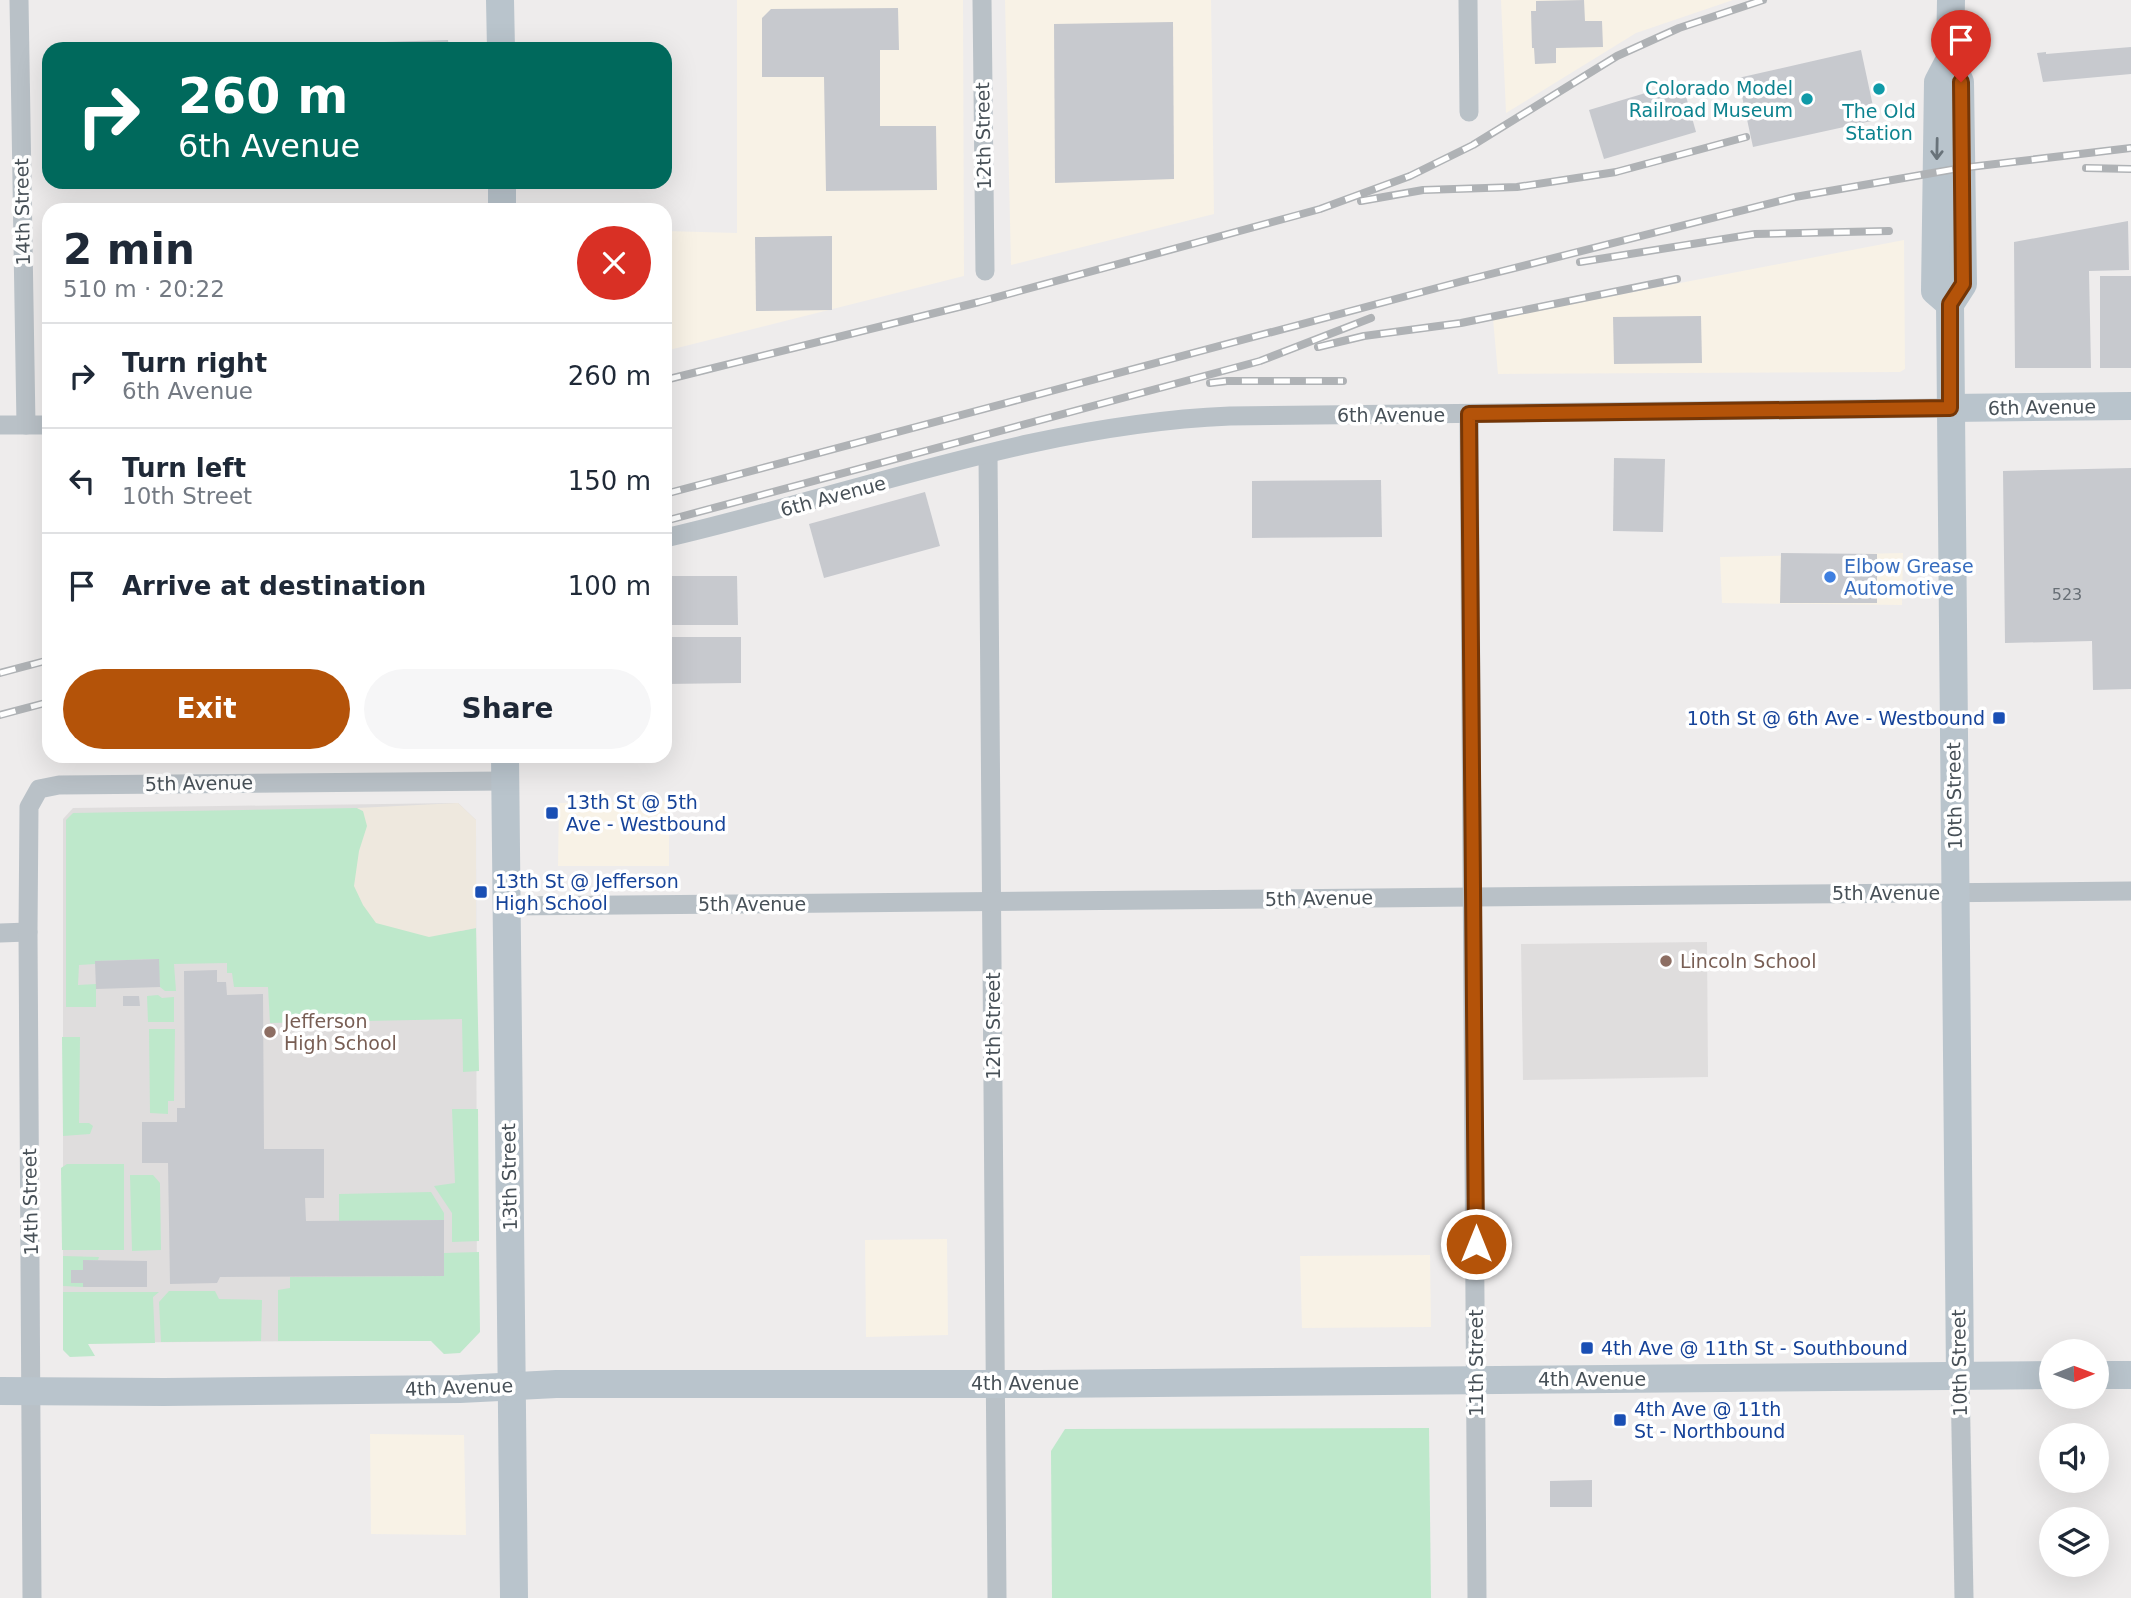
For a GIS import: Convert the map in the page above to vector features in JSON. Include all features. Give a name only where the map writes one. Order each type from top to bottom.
[{"type":"street","name":"14th Street","points":[[19,0],[26,425]]},
{"type":"street","points":[[500,0],[501,42]]},
{"type":"street","name":"12th Street","points":[[982,0],[985,271]]},
{"type":"street","points":[[1468,0],[1469,112]]},
{"type":"street","name":"10th Street","points":[[1951,0],[1950,59],[1961,82],[1963,284],[1950,304],[1950,408],[1964,1598]]},
{"type":"street","name":"6th Avenue","points":[[672,536],[737,522],[988,454],[1105,429],[1209,417],[2131,406]]},
{"type":"street","name":"11th Street","points":[[1469,414],[1477,1598]]},
{"type":"street","points":[[0,425],[42,425]]},
{"type":"street","name":"12th Street","points":[[988,454],[997,1598]]},
{"type":"street","name":"5th Avenue","points":[[29,807],[39,789],[59,785],[505,768]]},
{"type":"street","name":"13th Street","points":[[505,768],[514,1598]]},
{"type":"street","name":"14th Street","points":[[29,807],[32,1598]]},
{"type":"street","name":"5th Avenue","points":[[506,906],[2131,891]]},
{"type":"street","points":[[0,933],[28,932]]},
{"type":"street","points":[[2109,1375],[2131,1375]]},
{"type":"street","name":"4th Avenue","points":[[0,1391],[164,1392],[511,1386],[2039,1376]]},
{"type":"shaded area","points":[[737,0],[963,0],[964,276],[672,349],[672,231],[737,233]]},
{"type":"shaded area","points":[[1005,0],[1211,0],[1214,214],[1011,265]]},
{"type":"shaded area","points":[[1501,0],[1733,0],[1636,33],[1506,113]]},
{"type":"shaded area","points":[[1904,240],[1905,369],[1900,372],[1498,374],[1493,319]]},
{"type":"shaded area","points":[[1903,553],[1902,605],[1722,603],[1720,557]]},
{"type":"shaded area","points":[[669,801],[669,866],[558,866],[559,803]]},
{"type":"shaded area","name":"Jefferson High School","points":[[458,803],[476,820],[477,1328],[471,1340],[63,1343],[63,819],[73,808]]},
{"type":"shaded area","points":[[1707,942],[1708,1077],[1523,1080],[1521,944]]},
{"type":"shaded area","points":[[947,1239],[948,1335],[866,1337],[865,1240]]},
{"type":"shaded area","points":[[1430,1255],[1431,1327],[1302,1328],[1300,1256]]},
{"type":"shaded area","points":[[370,1434],[464,1435],[466,1535],[371,1534]]},
{"type":"green space","points":[[357,808],[363,811],[461,931],[476,928],[479,1071],[463,1072],[462,1019],[270,1023],[268,987],[234,987],[232,973],[227,973],[227,963],[174,964],[176,991],[165,991],[160,987],[158,959],[95,961],[95,964],[79,965],[78,985],[96,984],[96,1007],[66,1007],[66,820],[73,813]]},
{"type":"green space","points":[[158,995],[162,998],[174,997],[174,1022],[148,1022],[147,996]]},
{"type":"green space","points":[[149,1029],[175,1029],[174,1101],[168,1101],[168,1114],[150,1113]]},
{"type":"green space","points":[[62,1037],[80,1037],[79,1123],[93,1126],[90,1134],[63,1136]]},
{"type":"green space","points":[[452,1109],[478,1109],[479,1241],[452,1242],[452,1213],[434,1186],[455,1183]]},
{"type":"green space","points":[[67,1164],[124,1164],[124,1250],[62,1250],[61,1168]]},
{"type":"green space","points":[[130,1175],[153,1175],[160,1183],[161,1250],[132,1251]]},
{"type":"green space","points":[[431,1192],[444,1213],[444,1220],[339,1221],[339,1194]]},
{"type":"green space","points":[[479,1252],[480,1332],[460,1353],[444,1354],[431,1341],[278,1341],[278,1290],[290,1288],[290,1277],[444,1276],[444,1253]]},
{"type":"green space","points":[[63,1256],[99,1257],[98,1260],[83,1260],[83,1287],[63,1286]]},
{"type":"green space","points":[[169,1291],[215,1291],[219,1299],[262,1300],[261,1341],[161,1342],[159,1302]]},
{"type":"green space","points":[[63,1292],[159,1292],[153,1297],[155,1343],[88,1344],[95,1356],[70,1357],[63,1350]]},
{"type":"green space","points":[[1429,1428],[1431,1598],[1052,1598],[1051,1451],[1065,1429]]},
{"type":"sand","points":[[458,803],[476,820],[476,928],[429,937],[376,923],[354,886],[359,851],[367,826],[363,811],[357,808]]},
{"type":"building","points":[[1584,0],[1585,21],[1602,21],[1603,47],[1556,48],[1556,63],[1535,64],[1531,11],[1536,11],[1536,1]]},
{"type":"building","points":[[898,8],[899,50],[880,50],[880,126],[936,126],[937,190],[826,191],[824,77],[762,77],[762,18],[771,9]]},
{"type":"building","points":[[1173,22],[1174,179],[1055,183],[1054,24]]},
{"type":"building","points":[[448,40],[448,42],[384,42]]},
{"type":"building","points":[[2131,47],[2131,74],[2043,82],[2037,53]]},
{"type":"building","name":"Colorado Model Railroad Museum","points":[[1861,50],[1876,120],[1753,147],[1738,78]]},
{"type":"building","points":[[1682,82],[1696,132],[1604,159],[1589,110]]},
{"type":"building","points":[[2128,221],[2129,270],[2089,271],[2091,368],[2015,368],[2014,242]]},
{"type":"building","points":[[832,236],[832,310],[756,311],[755,237]]},
{"type":"building","points":[[2100,276],[2131,276],[2131,368],[2100,368]]},
{"type":"building","points":[[1701,316],[1702,363],[1614,364],[1613,317]]},
{"type":"building","points":[[1614,458],[1665,459],[1663,532],[1613,531]]},
{"type":"building","points":[[2131,468],[2131,689],[2093,690],[2092,641],[2005,643],[2003,471]]},
{"type":"building","points":[[1381,480],[1382,537],[1252,538],[1252,481]]},
{"type":"building","points":[[925,492],[940,546],[824,578],[809,524]]},
{"type":"building","points":[[1781,553],[1877,554],[1877,603],[1780,603]]},
{"type":"building","points":[[672,576],[737,576],[738,625],[672,625]]},
{"type":"building","points":[[672,637],[741,637],[741,683],[672,684]]},
{"type":"building","points":[[159,959],[160,987],[96,989],[95,961]]},
{"type":"building","points":[[217,970],[217,982],[226,982],[227,995],[263,994],[264,1149],[324,1149],[324,1198],[305,1198],[306,1221],[444,1220],[444,1276],[220,1277],[217,1283],[170,1284],[168,1163],[142,1163],[142,1122],[177,1122],[177,1108],[185,1108],[184,971]]},
{"type":"building","points":[[123,996],[139,996],[140,1006],[123,1006]]},
{"type":"building","points":[[83,1260],[147,1261],[147,1287],[83,1287],[83,1283],[71,1283],[71,1270],[83,1270]]},
{"type":"building","points":[[1592,1480],[1592,1507],[1550,1507],[1550,1481]]},
{"type":"railway","points":[[672,378],[979,302],[1320,209],[1410,176],[1473,145],[1617,56],[1679,28],[1763,0]]},
{"type":"railway","points":[[1361,201],[1423,190],[1517,187],[1616,172],[1746,137]]},
{"type":"railway","points":[[672,492],[1463,281],[1795,197],[1961,168],[2131,148]]},
{"type":"railway","points":[[2086,168],[2131,169]]},
{"type":"railway","points":[[1580,262],[1755,234],[1889,231]]},
{"type":"railway","points":[[1318,347],[1364,336],[1461,323],[1677,279]]},
{"type":"railway","points":[[672,519],[1260,361],[1371,318]]},
{"type":"railway","points":[[1210,383],[1343,381]]},
{"type":"railway","points":[[0,673],[42,662]]},
{"type":"railway","points":[[0,715],[42,704]]},
{"type":"place","name":"The Old Station","points":[[1879,89]]},
{"type":"place","name":"Colorado Model Railroad Museum","points":[[1807,99]]},
{"type":"place","name":"Elbow Grease Automotive","points":[[1830,577]]},
{"type":"place","name":"10th St @ 6th Ave - Westbound","points":[[1999,718]]},
{"type":"place","name":"13th St @ 5th Ave - Westbound","points":[[552,813]]},
{"type":"place","name":"13th St @ Jefferson High School","points":[[481,892]]},
{"type":"place","name":"Lincoln School","points":[[1666,961]]},
{"type":"place","name":"Jefferson High School","points":[[270,1032]]},
{"type":"place","name":"4th Ave @ 11th St - Southbound","points":[[1587,1348]]},
{"type":"place","name":"4th Ave @ 11th St - Northbound","points":[[1620,1420]]},
{"type":"route","points":[[1476,1244],[1469,414],[1950,408],[1950,304],[1963,284],[1961,82]]}]
